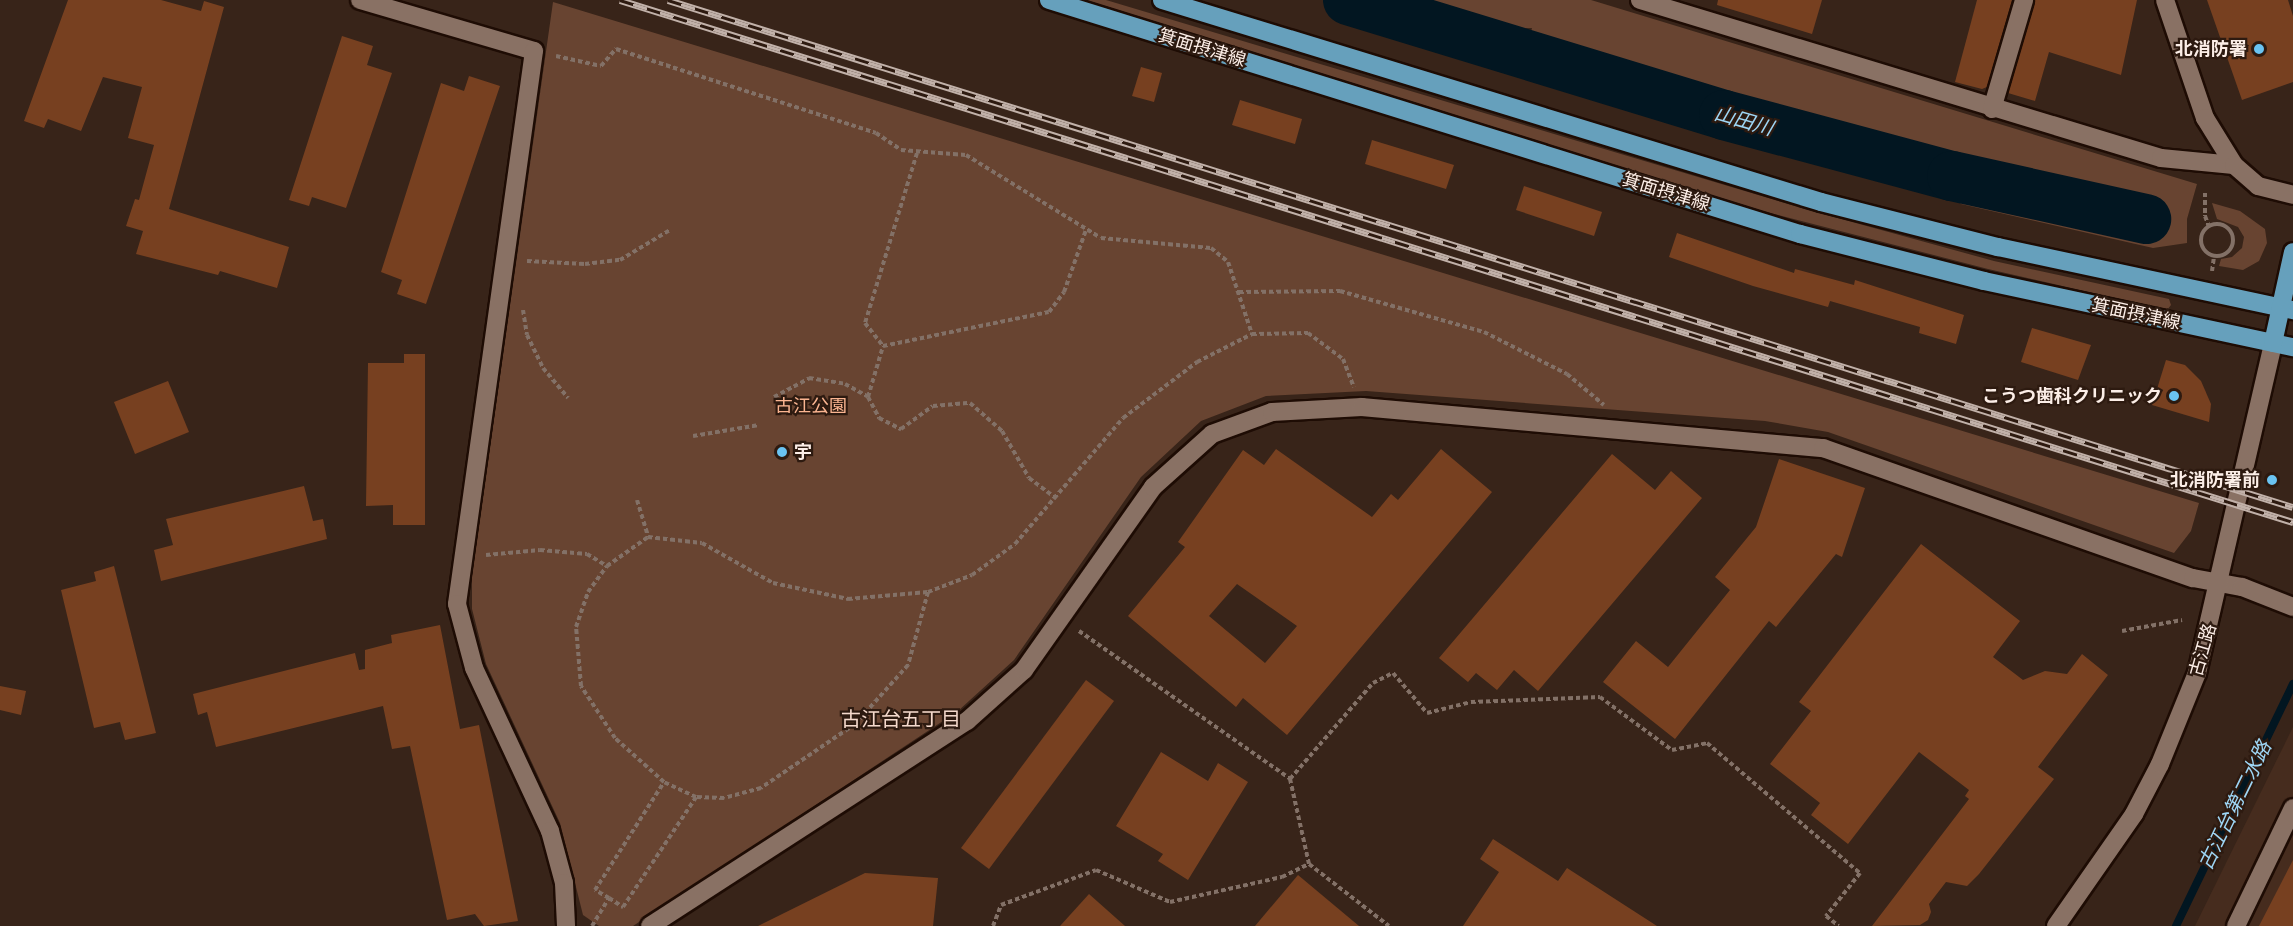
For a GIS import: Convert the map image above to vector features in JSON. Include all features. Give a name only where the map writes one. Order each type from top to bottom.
[{"type":"main road","name":"箕面摂津線","points":[[1049,0],[1800,234],[1984,281],[2293,347]]},
{"type":"main road","name":"箕面摂津線","points":[[1162,0],[1821,202],[1998,247],[2287,309]]},
{"type":"main road","points":[[2273,343],[2287,309],[2293,252]]},
{"type":"street","points":[[360,0],[534,51],[459,571],[457,604],[474,668],[550,831],[564,883],[566,926]]},
{"type":"street","points":[[1640,0],[1992,109],[2161,158],[2234,165]]},
{"type":"street","points":[[1992,109],[2024,0]]},
{"type":"street","points":[[2165,0],[2205,118],[2234,165],[2258,186],[2293,195]]},
{"type":"street","name":"古江路","points":[[2056,926],[2104,861],[2160,764],[2197,673],[2220,583],[2273,343]]},
{"type":"street","points":[[650,926],[967,721],[1024,670],[1153,487],[1212,434],[1272,412],[1362,407],[1823,448],[2184,574],[2242,587],[2293,607]]},
{"type":"street","points":[[2236,926],[2293,808]]},
{"type":"path","points":[[534,51],[601,66],[616,49],[876,133],[901,150],[966,155],[1101,238],[1211,248],[1228,262],[1252,334]]},
{"type":"path","points":[[884,346],[865,323],[917,153]]},
{"type":"path","points":[[2205,193],[2205,216],[2209,227]]},
{"type":"path","points":[[2226,226],[2233,234],[2233,246],[2225,255],[2214,256],[2204,251],[2200,240],[2209,227],[2226,226]]},
{"type":"path","points":[[884,346],[1049,312],[1064,292],[1086,229]]},
{"type":"path","points":[[505,261],[585,264],[620,260],[670,231]]},
{"type":"path","points":[[2212,272],[2214,256]]},
{"type":"path","points":[[1239,292],[1340,291],[1484,332],[1567,374],[1638,432]]},
{"type":"path","points":[[522,306],[527,335],[539,360],[568,398]]},
{"type":"path","points":[[928,592],[908,665],[855,724],[761,788],[724,798],[696,797],[664,782],[615,738],[581,686],[576,627],[588,592],[607,566],[648,537],[702,543],[773,583],[837,596],[928,592],[981,569],[1015,544],[1123,418],[1197,362],[1252,334],[1308,333],[1343,359],[1362,407]]},
{"type":"path","points":[[868,397],[884,346]]},
{"type":"path","points":[[774,397],[809,378],[845,384],[868,397],[879,418],[901,429],[933,405],[970,403],[1002,431],[1029,478],[1056,498]]},
{"type":"path","points":[[693,436],[759,425]]},
{"type":"path","points":[[637,500],[648,537]]},
{"type":"path","points":[[459,571],[475,556],[540,550],[587,554],[607,566]]},
{"type":"path","points":[[1061,618],[1290,779],[1309,864],[1389,926]]},
{"type":"path","points":[[2122,631],[2182,620]]},
{"type":"path","points":[[1290,779],[1373,683],[1393,673],[1427,713],[1471,702],[1600,698],[1672,750],[1707,743],[1860,873],[1826,915],[1839,926]]},
{"type":"path","points":[[664,782],[595,890],[623,907],[696,797]]},
{"type":"path","points":[[993,926],[1001,905],[1096,870],[1170,902],[1282,877],[1309,864]]},
{"type":"path","points":[[592,926],[609,898]]},
{"type":"shaded area","points":[[2293,727],[2293,926],[2195,926]]},
{"type":"green space","points":[[1075,0],[1106,0],[1805,209],[1994,261],[2169,299],[2171,305],[2167,310],[1988,269],[1759,210]]},
{"type":"green space","points":[[1411,0],[1591,0],[2197,184],[2187,219],[2187,243],[2153,248],[1961,204],[1947,186],[1962,165],[2058,187],[1734,99],[1530,37],[1532,28],[1501,28]],"holes":[[[2103,186],[2120,192],[2115,199],[2082,209],[2071,191],[2082,193]]]},
{"type":"green space","name":"古江公園","points":[[553,2],[2199,503],[2191,531],[2174,553],[1828,432],[1765,421],[1366,391],[1266,396],[1201,421],[1141,477],[1014,660],[958,711],[633,926],[599,926],[583,915],[560,823],[486,664],[472,609],[472,574]]},
{"type":"green space","points":[[2212,203],[2240,211],[2265,229],[2267,243],[2259,261],[2243,270],[2219,266],[2221,259],[2232,257],[2242,248],[2244,237],[2238,227],[2217,219]]},
{"type":"building","points":[[68,0],[161,0],[201,11],[204,1],[224,7],[169,209],[289,247],[277,288],[220,271],[218,275],[136,254],[143,231],[126,226],[135,199],[139,200],[154,145],[128,138],[142,87],[103,77],[81,131],[48,119],[44,128],[24,121]]},
{"type":"building","points":[[1718,0],[1822,0],[1812,34],[1717,5]]},
{"type":"building","points":[[1977,0],[2012,0],[1987,87],[1982,89],[1955,82]]},
{"type":"building","points":[[2035,0],[2137,0],[2121,75],[2049,52],[2035,101],[2008,93]]},
{"type":"building","name":"北消防署","points":[[2207,0],[2288,0],[2293,16],[2293,82],[2242,100]]},
{"type":"building","points":[[342,36],[373,46],[367,65],[392,73],[346,208],[312,197],[309,206],[289,200]]},
{"type":"building","points":[[1141,67],[1162,73],[1154,102],[1132,96]]},
{"type":"building","points":[[469,76],[500,86],[426,304],[397,294],[402,280],[381,272],[441,83],[464,91]]},
{"type":"building","points":[[1240,100],[1302,119],[1295,144],[1232,125]]},
{"type":"building","points":[[1372,140],[1454,165],[1446,189],[1365,164]]},
{"type":"building","points":[[1524,186],[1602,212],[1594,236],[1516,210]]},
{"type":"building","points":[[1677,233],[1794,273],[1795,269],[1854,285],[1855,280],[1964,315],[1956,344],[1919,333],[1920,327],[1830,301],[1828,307],[1753,286],[1669,257]]},
{"type":"building","points":[[2032,328],[2091,345],[2078,380],[2021,362]]},
{"type":"building","points":[[404,354],[425,354],[425,525],[393,525],[393,505],[366,506],[368,363],[404,363]]},
{"type":"building","name":"こうつ歯科クリニック","points":[[2166,360],[2185,365],[2201,381],[2211,404],[2209,422],[2152,405]]},
{"type":"building","points":[[168,381],[189,432],[135,454],[114,402]]},
{"type":"building","points":[[1276,449],[1372,517],[1391,494],[1398,500],[1441,449],[1492,492],[1287,735],[1243,698],[1236,707],[1128,616],[1185,547],[1178,542],[1243,450],[1264,465]],"holes":[[[1237,584],[1297,626],[1265,663],[1209,616]]]},
{"type":"building","points":[[1612,454],[1655,490],[1671,471],[1702,498],[1538,691],[1514,670],[1497,690],[1476,673],[1468,682],[1439,658]]},
{"type":"building","points":[[1779,459],[1865,488],[1842,557],[1836,554],[1776,627],[1769,621],[1675,739],[1603,682],[1636,641],[1668,667],[1730,590],[1715,577],[1756,527]]},
{"type":"building","points":[[304,486],[313,521],[323,519],[327,539],[161,581],[154,550],[173,545],[166,519]]},
{"type":"building","points":[[1921,544],[2020,621],[1993,657],[2023,680],[2045,671],[2067,674],[2082,654],[2108,675],[2038,767],[2054,779],[1979,874],[1967,886],[1946,882],[1929,904],[1931,912],[1928,920],[1920,925],[1872,926],[1969,799],[1965,796],[1969,790],[1919,752],[1848,844],[1811,815],[1820,803],[1770,764],[1811,711],[1799,702]]},
{"type":"building","points":[[114,566],[156,733],[125,740],[120,722],[94,728],[61,590],[96,581],[94,572]]},
{"type":"building","points":[[440,625],[460,729],[479,725],[518,921],[484,926],[475,914],[447,920],[410,746],[392,749],[383,706],[216,747],[207,712],[198,715],[193,694],[355,653],[359,670],[365,669],[365,650],[392,643],[391,635]]},
{"type":"building","points":[[1086,680],[1114,701],[989,869],[961,848]]},
{"type":"building","points":[[0,686],[26,691],[21,715],[0,710]]},
{"type":"building","points":[[1161,752],[1208,781],[1218,763],[1248,782],[1188,880],[1158,861],[1163,854],[1116,826]]},
{"type":"building","points":[[1493,839],[1558,881],[1567,868],[1657,926],[1463,926],[1499,872],[1480,859]]},
{"type":"building","points":[[2293,860],[2293,926],[2259,926]]},
{"type":"building","points":[[865,873],[938,878],[933,926],[758,926]]},
{"type":"building","points":[[1298,875],[1359,926],[1255,926]]},
{"type":"building","points":[[1089,894],[1125,926],[1060,926]]},
{"type":"waterway","name":"山田川","points":[[1348,0],[1724,115],[1952,176],[2146,219]]},
{"type":"waterway","name":"古江台第二水路","points":[[2176,926],[2293,684]]},
{"type":"railway","points":[[620,0],[2293,522]]},
{"type":"railway","points":[[668,0],[2293,507]]},
{"type":"place","name":"北消防署","points":[[2259,49]]},
{"type":"place","name":"こうつ歯科クリニック","points":[[2174,396]]},
{"type":"place","name":"宇","points":[[782,452]]},
{"type":"place","name":"北消防署前","points":[[2272,480]]},
{"type":"district","name":"古江台五丁目","points":[[901,718]]}]
